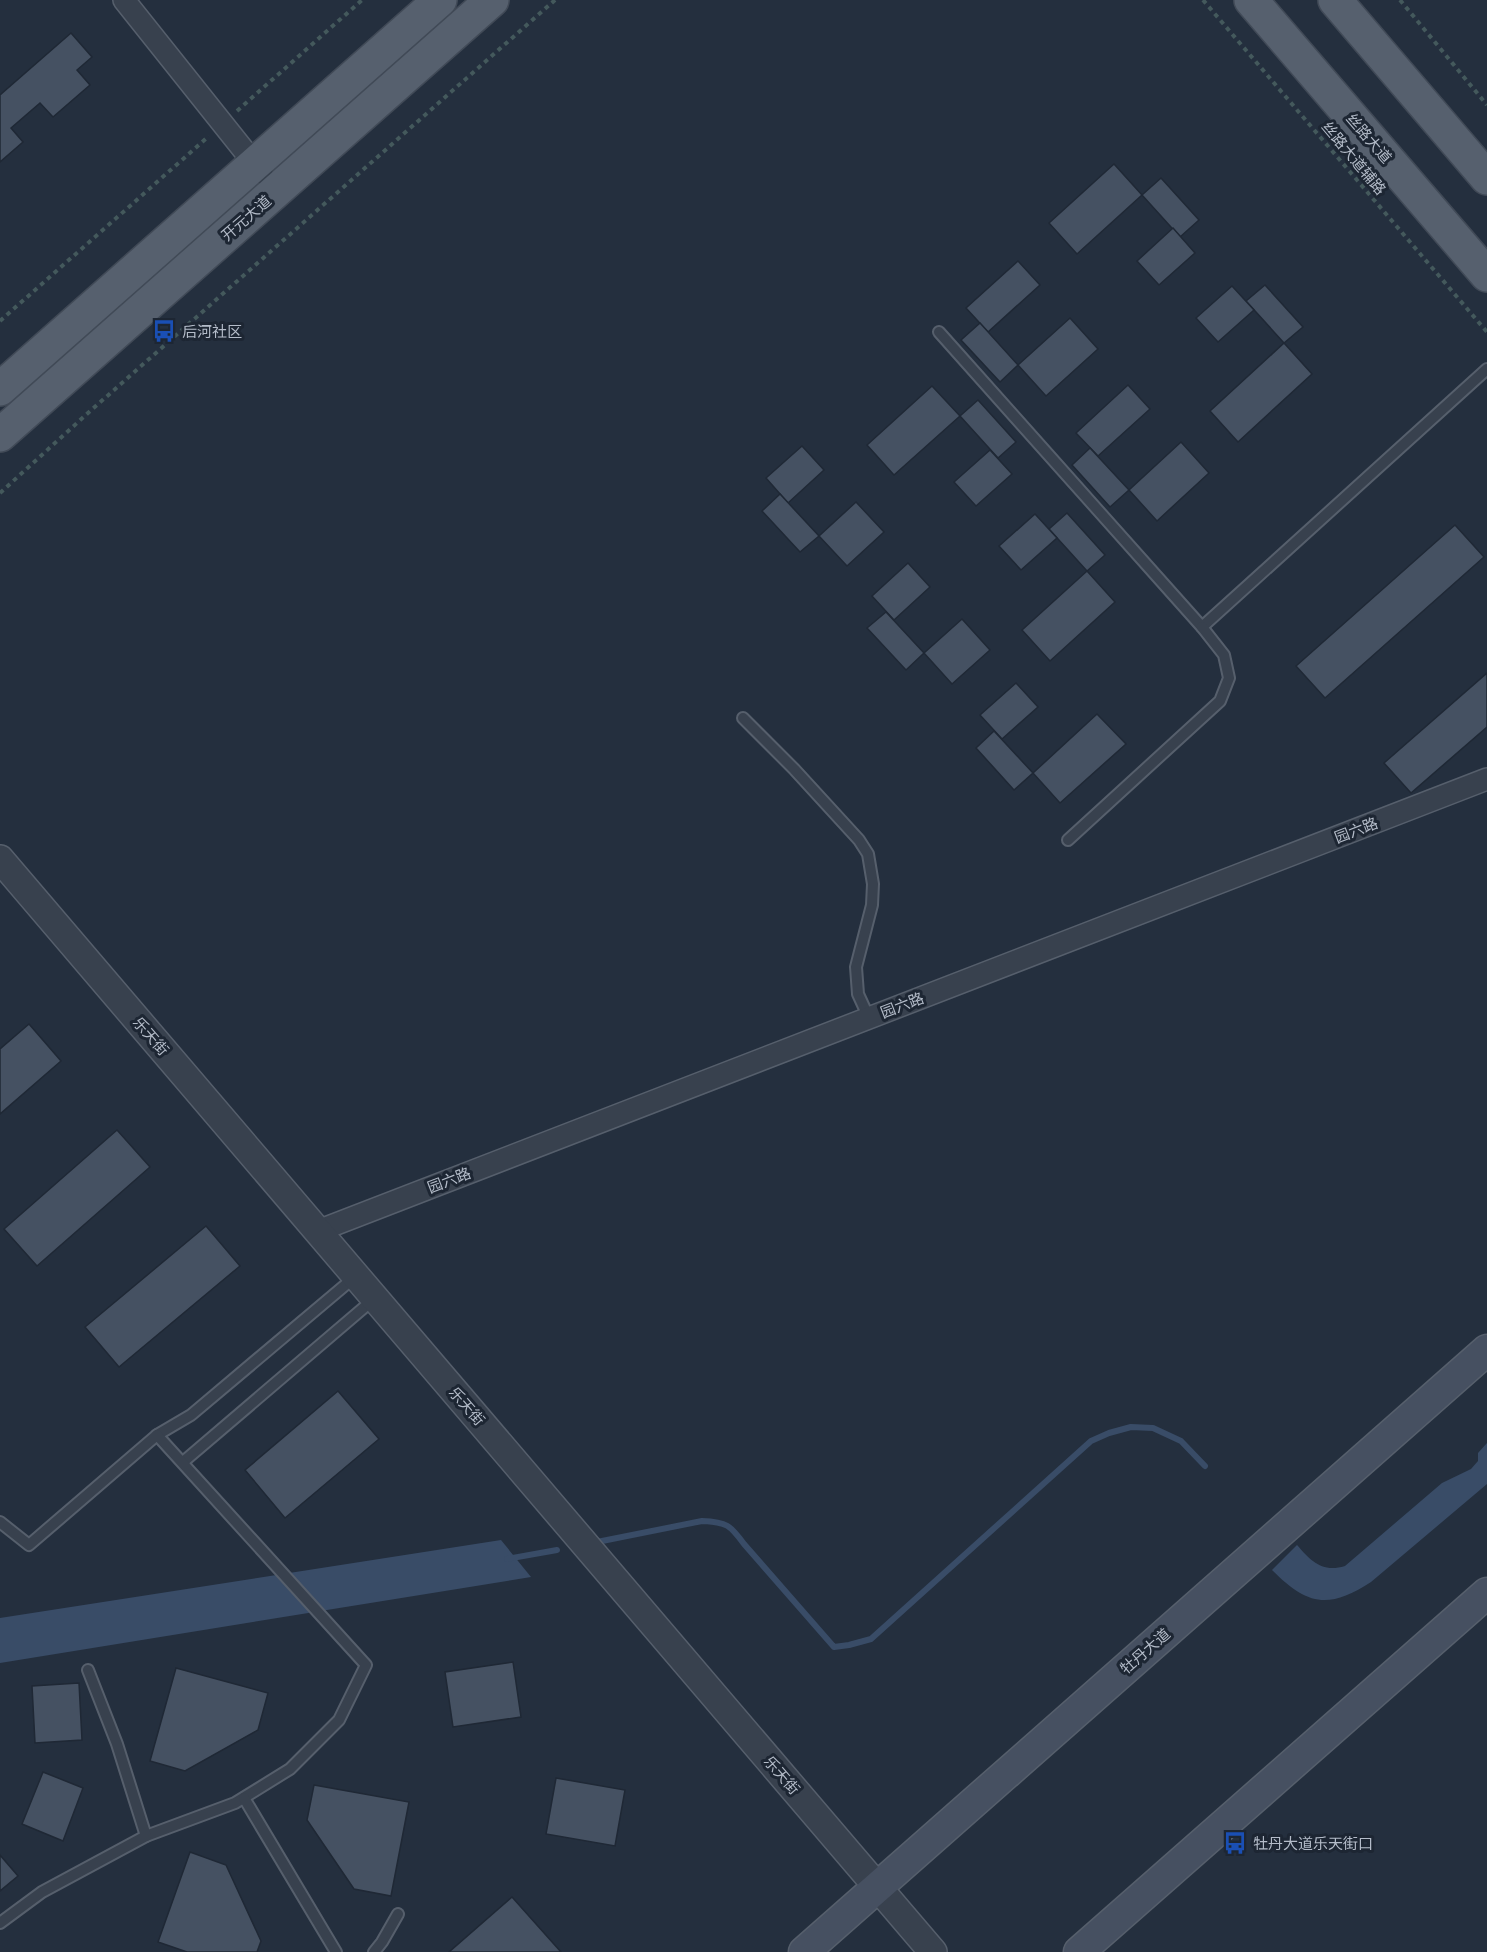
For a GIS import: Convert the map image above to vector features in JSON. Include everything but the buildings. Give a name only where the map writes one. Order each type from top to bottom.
[{"type":"main road","points":[[0,389],[440,0]]},
{"type":"main road","name":"开元大道","points":[[0,435],[492,0]]},
{"type":"main road","name":"丝路大道","points":[[1251,0],[1487,275]]},
{"type":"main road","points":[[1335,0],[1487,178]]},
{"type":"main road","name":"牡丹大道","points":[[804,1952],[1487,1350]]},
{"type":"main road","points":[[1079,1952],[1487,1593]]},
{"type":"street","points":[[124,0],[276,191]]},
{"type":"street","name":"园六路","points":[[318,1231],[1487,780]]},
{"type":"street","name":"乐天街","points":[[0,860],[318,1231],[351,1281]]},
{"type":"street","name":"乐天街","points":[[0,880],[370,1303],[872,1892],[933,1952]]},
{"type":"street","name":"乐天街","points":[[872,1892],[912,1952]]},
{"type":"lane","points":[[939,332],[1202,627],[1224,655],[1229,678],[1220,701],[1068,840]]},
{"type":"lane","points":[[1202,627],[1487,369]]},
{"type":"lane","points":[[743,718],[809,784],[859,840],[868,854],[873,884],[872,904],[859,952],[856,978],[858,994],[869,1018]]},
{"type":"lane","points":[[0,1522],[29,1545],[158,1435],[191,1415],[351,1281]]},
{"type":"lane","points":[[183,1462],[370,1303]]},
{"type":"lane","points":[[0,1923],[42,1892],[146,1836],[235,1803],[290,1770],[339,1720],[366,1665],[158,1435]]},
{"type":"lane","points":[[88,1670],[117,1744],[146,1836]]},
{"type":"lane","points":[[244,1797],[336,1952]]},
{"type":"lane","points":[[374,1952],[398,1914]]},
{"type":"path","points":[[0,321],[362,0]]},
{"type":"path","points":[[0,493],[96,405],[555,0]]},
{"type":"path","name":"丝路大道辅路","points":[[1203,0],[1487,332]]},
{"type":"path","points":[[1400,0],[1487,105]]},
{"type":"water","points":[[1487,1443],[1487,1484],[1371,1582],[1356,1591],[1330,1600],[1318,1600],[1296,1591],[1272,1570],[1297,1545],[1312,1561],[1323,1567],[1345,1566],[1442,1483],[1471,1469],[1478,1461],[1478,1453]]},
{"type":"water","points":[[501,1540],[531,1577],[0,1663],[0,1618]]},
{"type":"waterway","points":[[597,1542],[702,1521],[723,1524],[735,1533],[834,1647],[871,1639],[1091,1441],[1131,1427],[1153,1428],[1181,1441],[1205,1466]]},
{"type":"waterway","points":[[507,1559],[557,1550]]},
{"type":"place","name":"后河社区","points":[[164,331]]},
{"type":"place","name":"牡丹大道乐天街口","points":[[1235,1843]]}]
